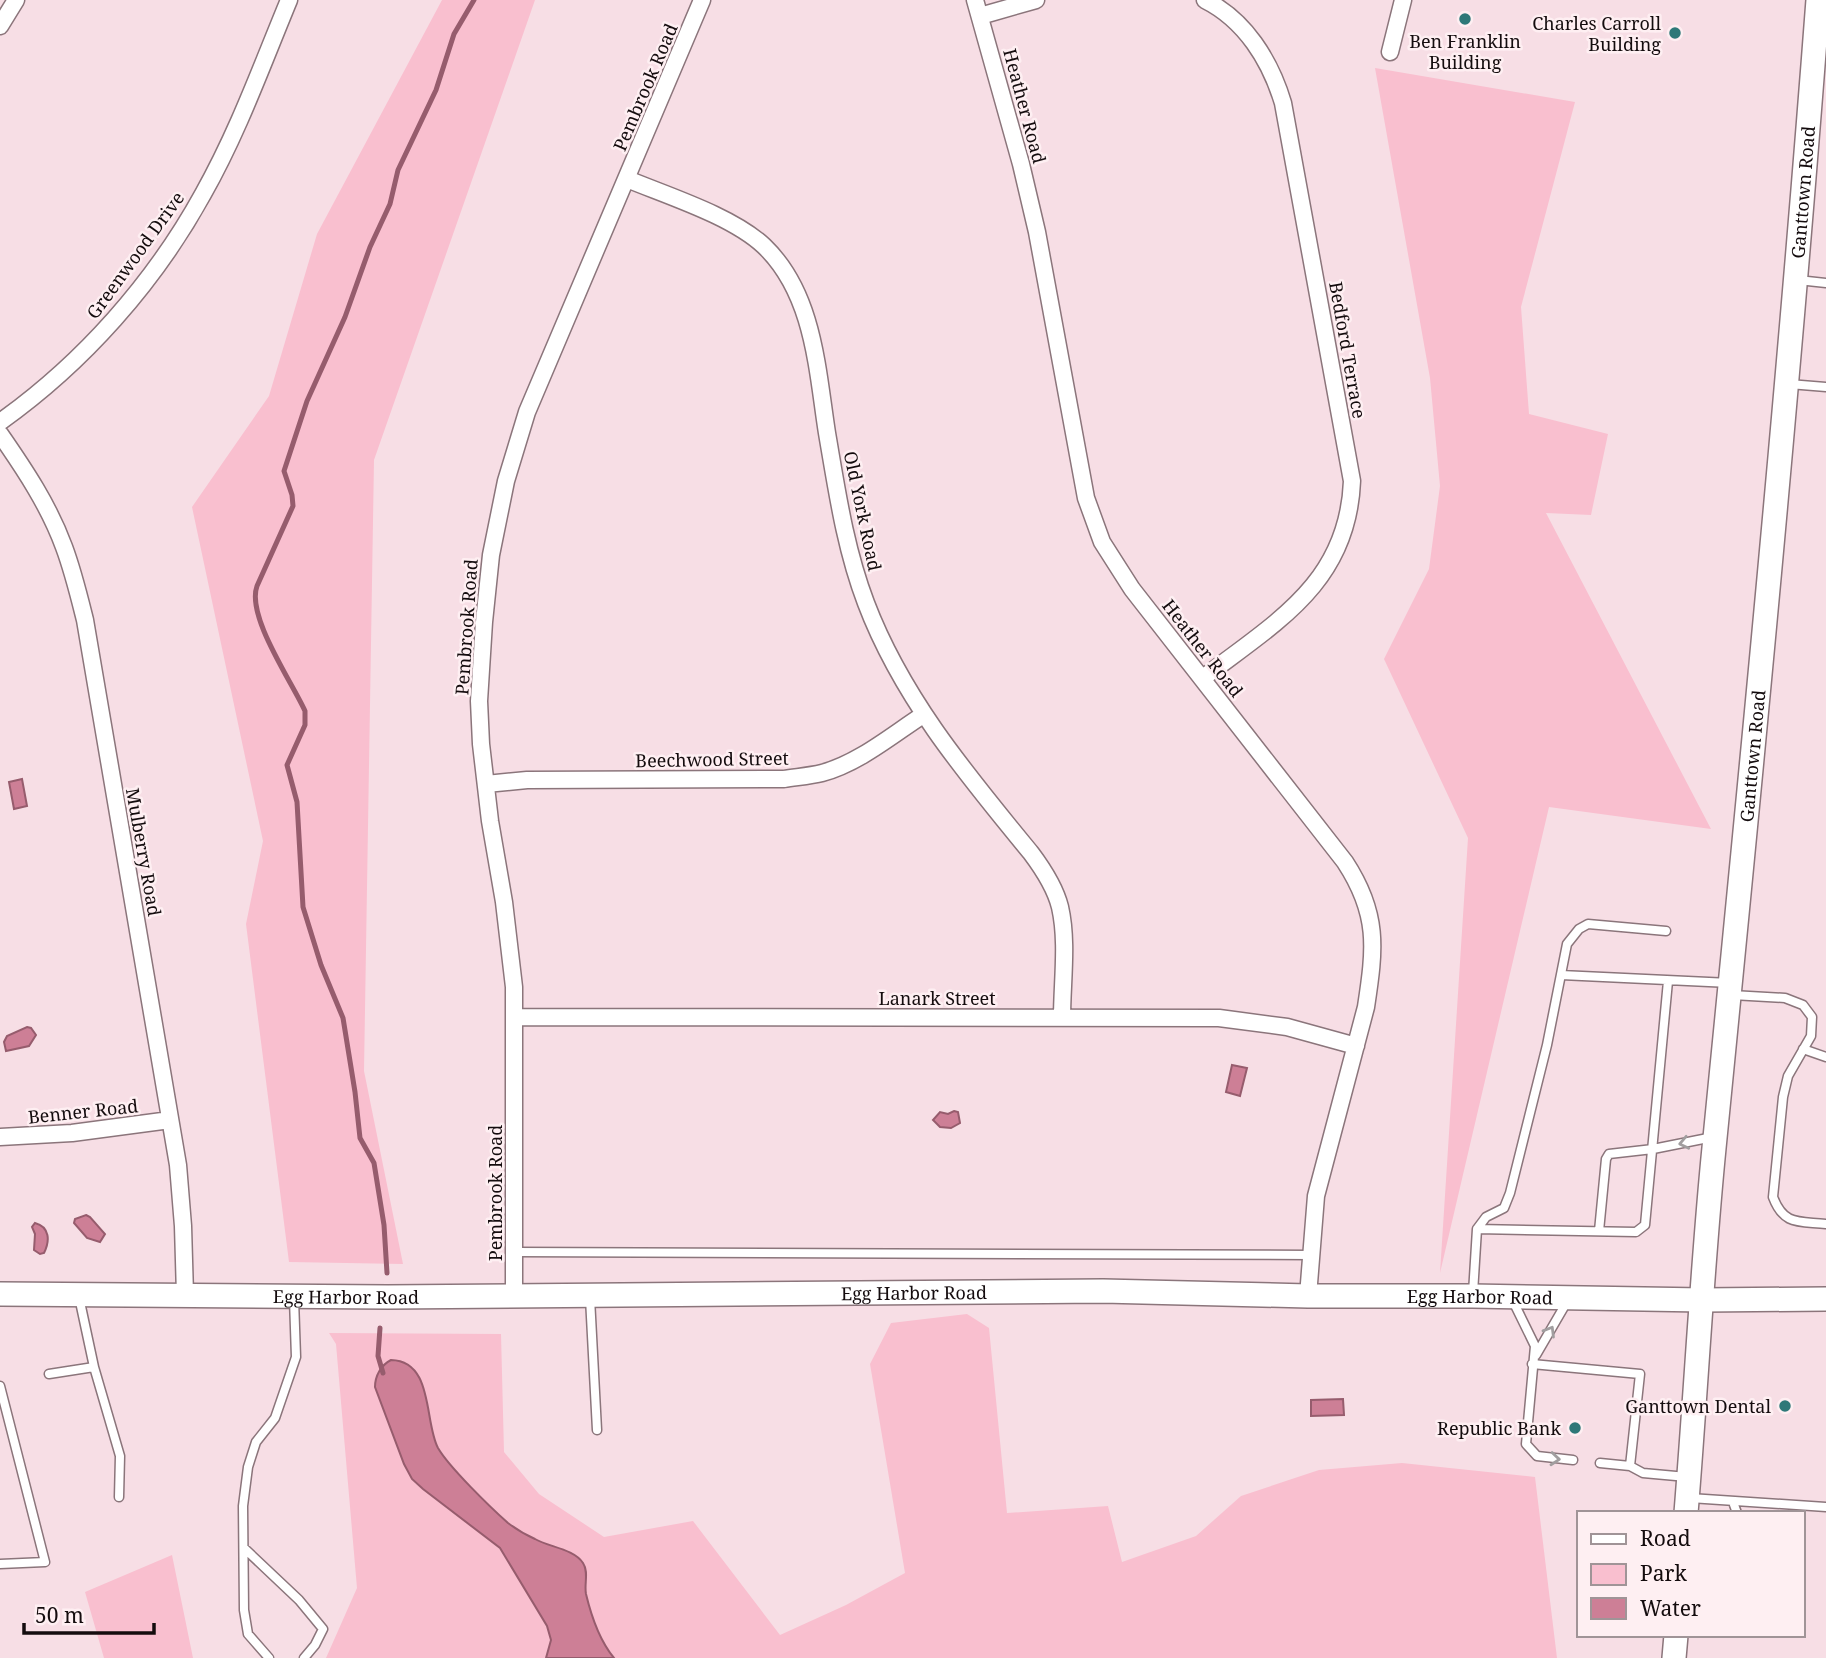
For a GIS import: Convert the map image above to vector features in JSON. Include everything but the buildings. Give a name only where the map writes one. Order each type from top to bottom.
[{"type":"main road","name":"Ganttown Road","points":[[1687,1496],[1716,1136],[1797,280],[1818,0]]},
{"type":"main road","name":"Egg Harbor Road","points":[[0,1294],[881,1295],[1103,1291],[1308,1296],[1826,1299]]},
{"type":"main road","points":[[1674,1658],[1676,1637]]},
{"type":"street","points":[[0,26],[16,0]]},
{"type":"street","name":"Greenwood Drive","points":[[0,422],[41,391],[106,328],[186,223],[233,135],[289,0]]},
{"type":"street","name":"Pembrook Road","points":[[514,1295],[515,1017],[504,902],[490,821],[481,744],[481,664],[491,555],[506,481],[532,402],[702,0]]},
{"type":"street","points":[[978,8],[1036,0]]},
{"type":"street","name":"Bedford Terrace","points":[[1203,678],[1310,592],[1343,534],[1349,516],[1352,481],[1283,103],[1276,80],[1268,61],[1241,28],[1226,13],[1205,0]]},
{"type":"street","points":[[1390,52],[1403,0]]},
{"type":"street","name":"Heather Road","points":[[978,8],[1037,232],[1080,470],[1093,521],[1102,542],[1132,589],[1345,862],[1360,885],[1368,908],[1373,932],[1370,982],[1356,1046],[1315,1196],[1308,1296]]},
{"type":"street","name":"Old York Road","points":[[627,178],[748,234],[776,260],[793,287],[807,321],[850,554],[867,604],[886,649],[923,715],[1031,853],[1053,889],[1060,906],[1063,946],[1062,1018]]},
{"type":"street","name":"Mulberry Road","points":[[0,434],[38,492],[54,524],[71,568],[85,620],[179,1177],[185,1295]]},
{"type":"street","name":"Beechwood Street","points":[[486,784],[527,780],[784,779],[804,776],[841,766],[923,715]]},
{"type":"street","name":"Lanark Street","points":[[515,1017],[1242,1020],[1287,1027],[1356,1046]]},
{"type":"street","name":"Benner Road","points":[[0,1137],[72,1133],[170,1120]]},
{"type":"lane","points":[[1797,280],[1826,283]]},
{"type":"lane","points":[[1786,384],[1826,387]]},
{"type":"lane","points":[[1472,1296],[1478,1229],[1486,1217],[1504,1208],[1510,1193],[1548,1045],[1567,944],[1579,929],[1588,924],[1666,931]]},
{"type":"lane","points":[[1561,975],[1668,981],[1785,998],[1803,1005],[1811,1017],[1811,1036],[1788,1076],[1785,1087],[1773,1197],[1779,1212],[1789,1219],[1826,1224]]},
{"type":"lane","points":[[1478,1229],[1636,1232],[1644,1225],[1668,981]]},
{"type":"lane","points":[[1803,1049],[1826,1057]]},
{"type":"lane","points":[[1599,1231],[1606,1159],[1609,1154],[1653,1149],[1716,1136]]},
{"type":"lane","points":[[515,1252],[1311,1255]]},
{"type":"lane","points":[[79,1294],[94,1367],[120,1456],[119,1497]]},
{"type":"lane","points":[[590,1295],[597,1430]]},
{"type":"lane","points":[[269,1658],[248,1634],[244,1610],[243,1506],[247,1467],[256,1442],[275,1418],[296,1357],[294,1296]]},
{"type":"lane","points":[[1511,1297],[1535,1346],[1526,1444],[1537,1456],[1573,1460]]},
{"type":"lane","points":[[1532,1364],[1569,1298]]},
{"type":"lane","points":[[1532,1364],[1640,1374],[1630,1466]]},
{"type":"lane","points":[[49,1374],[94,1367]]},
{"type":"lane","points":[[0,1386],[45,1562],[0,1564]]},
{"type":"lane","points":[[1600,1463],[1630,1466],[1687,1496],[1733,1502],[1826,1507]]},
{"type":"lane","points":[[1733,1502],[1736,1511]]},
{"type":"lane","points":[[244,1548],[299,1600],[323,1629],[304,1658]]},
{"type":"green space","points":[[442,0],[535,0],[374,460],[364,1071],[403,1264],[289,1262],[246,924],[263,841],[192,507],[269,396],[317,234]]},
{"type":"green space","points":[[1375,68],[1575,102],[1521,307],[1529,414],[1608,434],[1591,515],[1546,513],[1711,829],[1549,807],[1440,1273],[1468,838],[1384,659],[1429,569],[1440,486],[1430,378]]},
{"type":"green space","points":[[967,1314],[989,1328],[1007,1513],[1108,1506],[1122,1562],[1196,1536],[1241,1496],[1319,1470],[1402,1463],[1535,1477],[1557,1658],[326,1658],[357,1588],[336,1344],[329,1333],[501,1334],[504,1452],[539,1494],[604,1537],[693,1521],[780,1635],[846,1605],[905,1573],[870,1364],[891,1323]]},
{"type":"green space","points":[[172,1555],[193,1658],[104,1658],[85,1592]]},
{"type":"water","points":[[22,779],[27,806],[14,809],[9,782]]},
{"type":"water","points":[[27,1027],[36,1035],[29,1046],[6,1051],[4,1042],[7,1036]]},
{"type":"water","points":[[1232,1065],[1247,1068],[1240,1096],[1226,1092]]},
{"type":"water","points":[[940,1112],[948,1114],[958,1112],[960,1123],[951,1128],[940,1127],[933,1120]]},
{"type":"water","points":[[86,1215],[105,1234],[100,1242],[87,1238],[74,1223],[75,1219]]},
{"type":"water","points":[[35,1223],[44,1228],[48,1239],[44,1253],[40,1254],[34,1250],[35,1234],[32,1227]]},
{"type":"water","points":[[391,1360],[405,1363],[415,1371],[421,1381],[438,1448],[470,1487],[508,1523],[528,1536],[574,1554],[583,1563],[586,1570],[586,1594],[591,1610],[600,1636],[614,1658],[546,1658],[551,1640],[547,1626],[500,1548],[412,1479],[375,1387],[379,1371]]},
{"type":"water","points":[[1343,1399],[1344,1415],[1311,1416],[1311,1400]]},
{"type":"waterway","points":[[387,1273],[384,1225],[374,1163],[360,1138],[343,1018],[321,965],[303,907],[297,802],[287,765],[305,725],[305,711],[272,649],[255,599],[257,586],[293,506],[284,471],[307,401],[345,317],[370,247],[390,204],[398,170],[436,90],[454,34],[474,0]]},
{"type":"waterway","points":[[380,1328],[378,1356],[383,1373]]},
{"type":"place","name":"Ben Franklin Building","points":[[1465,19]]},
{"type":"place","name":"Charles Carroll Building","points":[[1675,33]]},
{"type":"place","name":"Ganttown Dental","points":[[1785,1406]]},
{"type":"place","name":"Republic Bank","points":[[1575,1428]]}]
